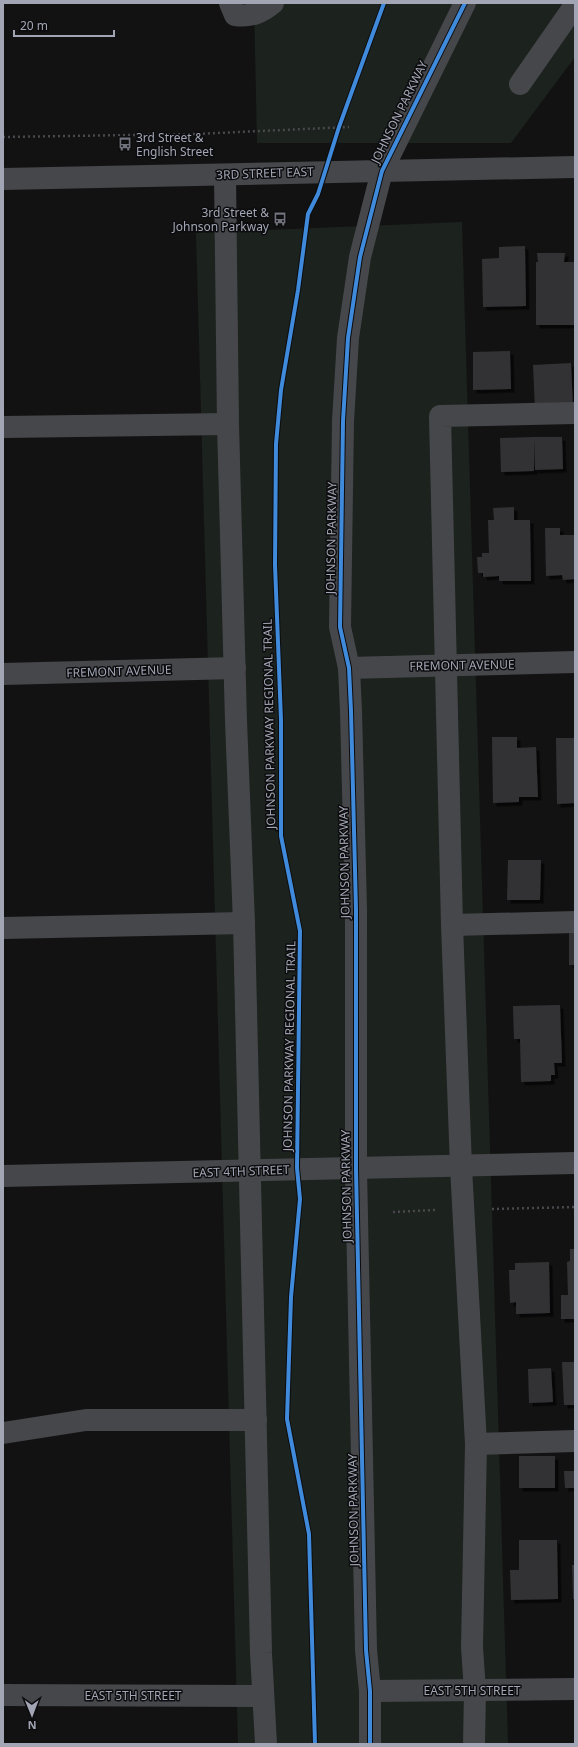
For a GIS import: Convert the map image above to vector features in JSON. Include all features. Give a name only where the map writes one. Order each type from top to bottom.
[{"type":"street","points":[[230,3],[235,15],[247,16],[263,11],[273,3]]},
{"type":"street","name":"JOHNSON PARKWAY","points":[[370,1744],[370,1691],[366,1650],[356,1169],[356,909],[349,668],[340,627],[343,421],[348,338],[360,257],[382,171],[465,3]]},
{"type":"street","points":[[520,84],[575,5]]},
{"type":"street","name":"3RD STREET EAST","points":[[3,179],[575,166]]},
{"type":"street","points":[[225,175],[228,424],[244,923],[248,1172],[263,1696],[266,1744]]},
{"type":"street","points":[[474,1744],[475,1691],[472,1647],[476,1444],[461,1167],[452,925],[440,416],[575,414]]},
{"type":"street","points":[[3,427],[228,424]]},
{"type":"street","name":"FREMONT AVENUE","points":[[349,668],[575,662]]},
{"type":"street","name":"FREMONT AVENUE","points":[[3,674],[235,668]]},
{"type":"street","points":[[452,925],[575,922]]},
{"type":"street","points":[[3,928],[244,923]]},
{"type":"street","name":"EAST 4TH STREET","points":[[3,1176],[248,1172],[297,1168],[356,1169],[575,1164]]},
{"type":"street","points":[[3,1433],[86,1420],[256,1420]]},
{"type":"street","points":[[476,1444],[575,1441]]},
{"type":"street","name":"EAST 5TH STREET","points":[[370,1691],[575,1689]]},
{"type":"street","name":"EAST 5TH STREET","points":[[3,1695],[263,1696]]},
{"type":"path","points":[[325,172],[342,120]]},
{"type":"path","points":[[3,137],[195,134],[349,127]]},
{"type":"path","points":[[487,1209],[575,1207]]},
{"type":"path","points":[[393,1212],[437,1210]]},
{"type":"shaded area","points":[[254,3],[575,3],[575,57],[511,143],[257,143]]},
{"type":"shaded area","points":[[462,222],[508,1744],[238,1744],[196,233]]},
{"type":"building","points":[[525,246],[526,306],[483,307],[482,259],[499,258],[499,247]]},
{"type":"building","points":[[537,253],[565,253],[564,262],[575,262],[575,325],[536,325]]},
{"type":"building","points":[[510,351],[511,389],[473,390],[473,352]]},
{"type":"building","points":[[571,363],[573,408],[535,410],[533,365]]},
{"type":"building","points":[[534,437],[534,471],[501,472],[500,438]]},
{"type":"building","points":[[534,437],[562,437],[563,469],[535,470]]},
{"type":"building","points":[[514,507],[514,520],[530,520],[531,581],[499,581],[499,576],[483,577],[483,573],[478,573],[477,557],[482,557],[482,553],[489,553],[488,520],[494,520],[493,508]]},
{"type":"building","points":[[545,528],[560,528],[560,535],[575,535],[575,579],[563,580],[562,575],[546,576]]},
{"type":"building","points":[[492,737],[517,737],[517,748],[536,747],[538,797],[519,797],[519,802],[493,803]]},
{"type":"building","points":[[556,738],[575,738],[575,803],[557,804]]},
{"type":"building","points":[[508,860],[541,860],[540,900],[507,900]]},
{"type":"building","points":[[569,931],[575,931],[575,965],[569,965]]},
{"type":"building","points":[[560,1005],[562,1063],[554,1063],[555,1075],[551,1075],[551,1081],[521,1082],[520,1039],[514,1039],[513,1006]]},
{"type":"building","points":[[570,1249],[575,1249],[575,1319],[561,1319],[561,1295],[568,1295],[567,1262],[570,1261]]},
{"type":"building","points":[[549,1262],[550,1313],[516,1314],[516,1302],[510,1303],[509,1270],[515,1270],[515,1263]]},
{"type":"building","points":[[562,1362],[575,1362],[575,1405],[564,1405]]},
{"type":"building","points":[[551,1368],[553,1402],[529,1403],[528,1369]]},
{"type":"building","points":[[519,1456],[555,1456],[555,1488],[519,1488]]},
{"type":"building","points":[[564,1471],[575,1471],[575,1488],[565,1488]]},
{"type":"building","points":[[519,1540],[557,1540],[558,1599],[511,1600],[510,1570],[519,1570]]},
{"type":"building","points":[[572,1565],[575,1565],[575,1599],[573,1599]]},
{"type":"cycle path","name":"JOHNSON PARKWAY REGIONAL TRAIL","points":[[315,1744],[309,1534],[287,1419],[291,1297],[300,1199],[297,1168],[300,931],[281,836],[281,720],[275,565],[276,444],[281,390],[298,290],[308,214],[318,194],[339,127],[384,3]]},
{"type":"cycle path","points":[[370,1744],[370,1691],[366,1650],[356,1169],[356,909],[351,711],[349,668],[340,627],[343,421],[348,338],[360,257],[382,171],[465,3]]},
{"type":"place","name":"3rd Street & English Street","points":[[125,144]]},
{"type":"place","name":"3rd Street & Johnson Parkway","points":[[280,219]]}]
